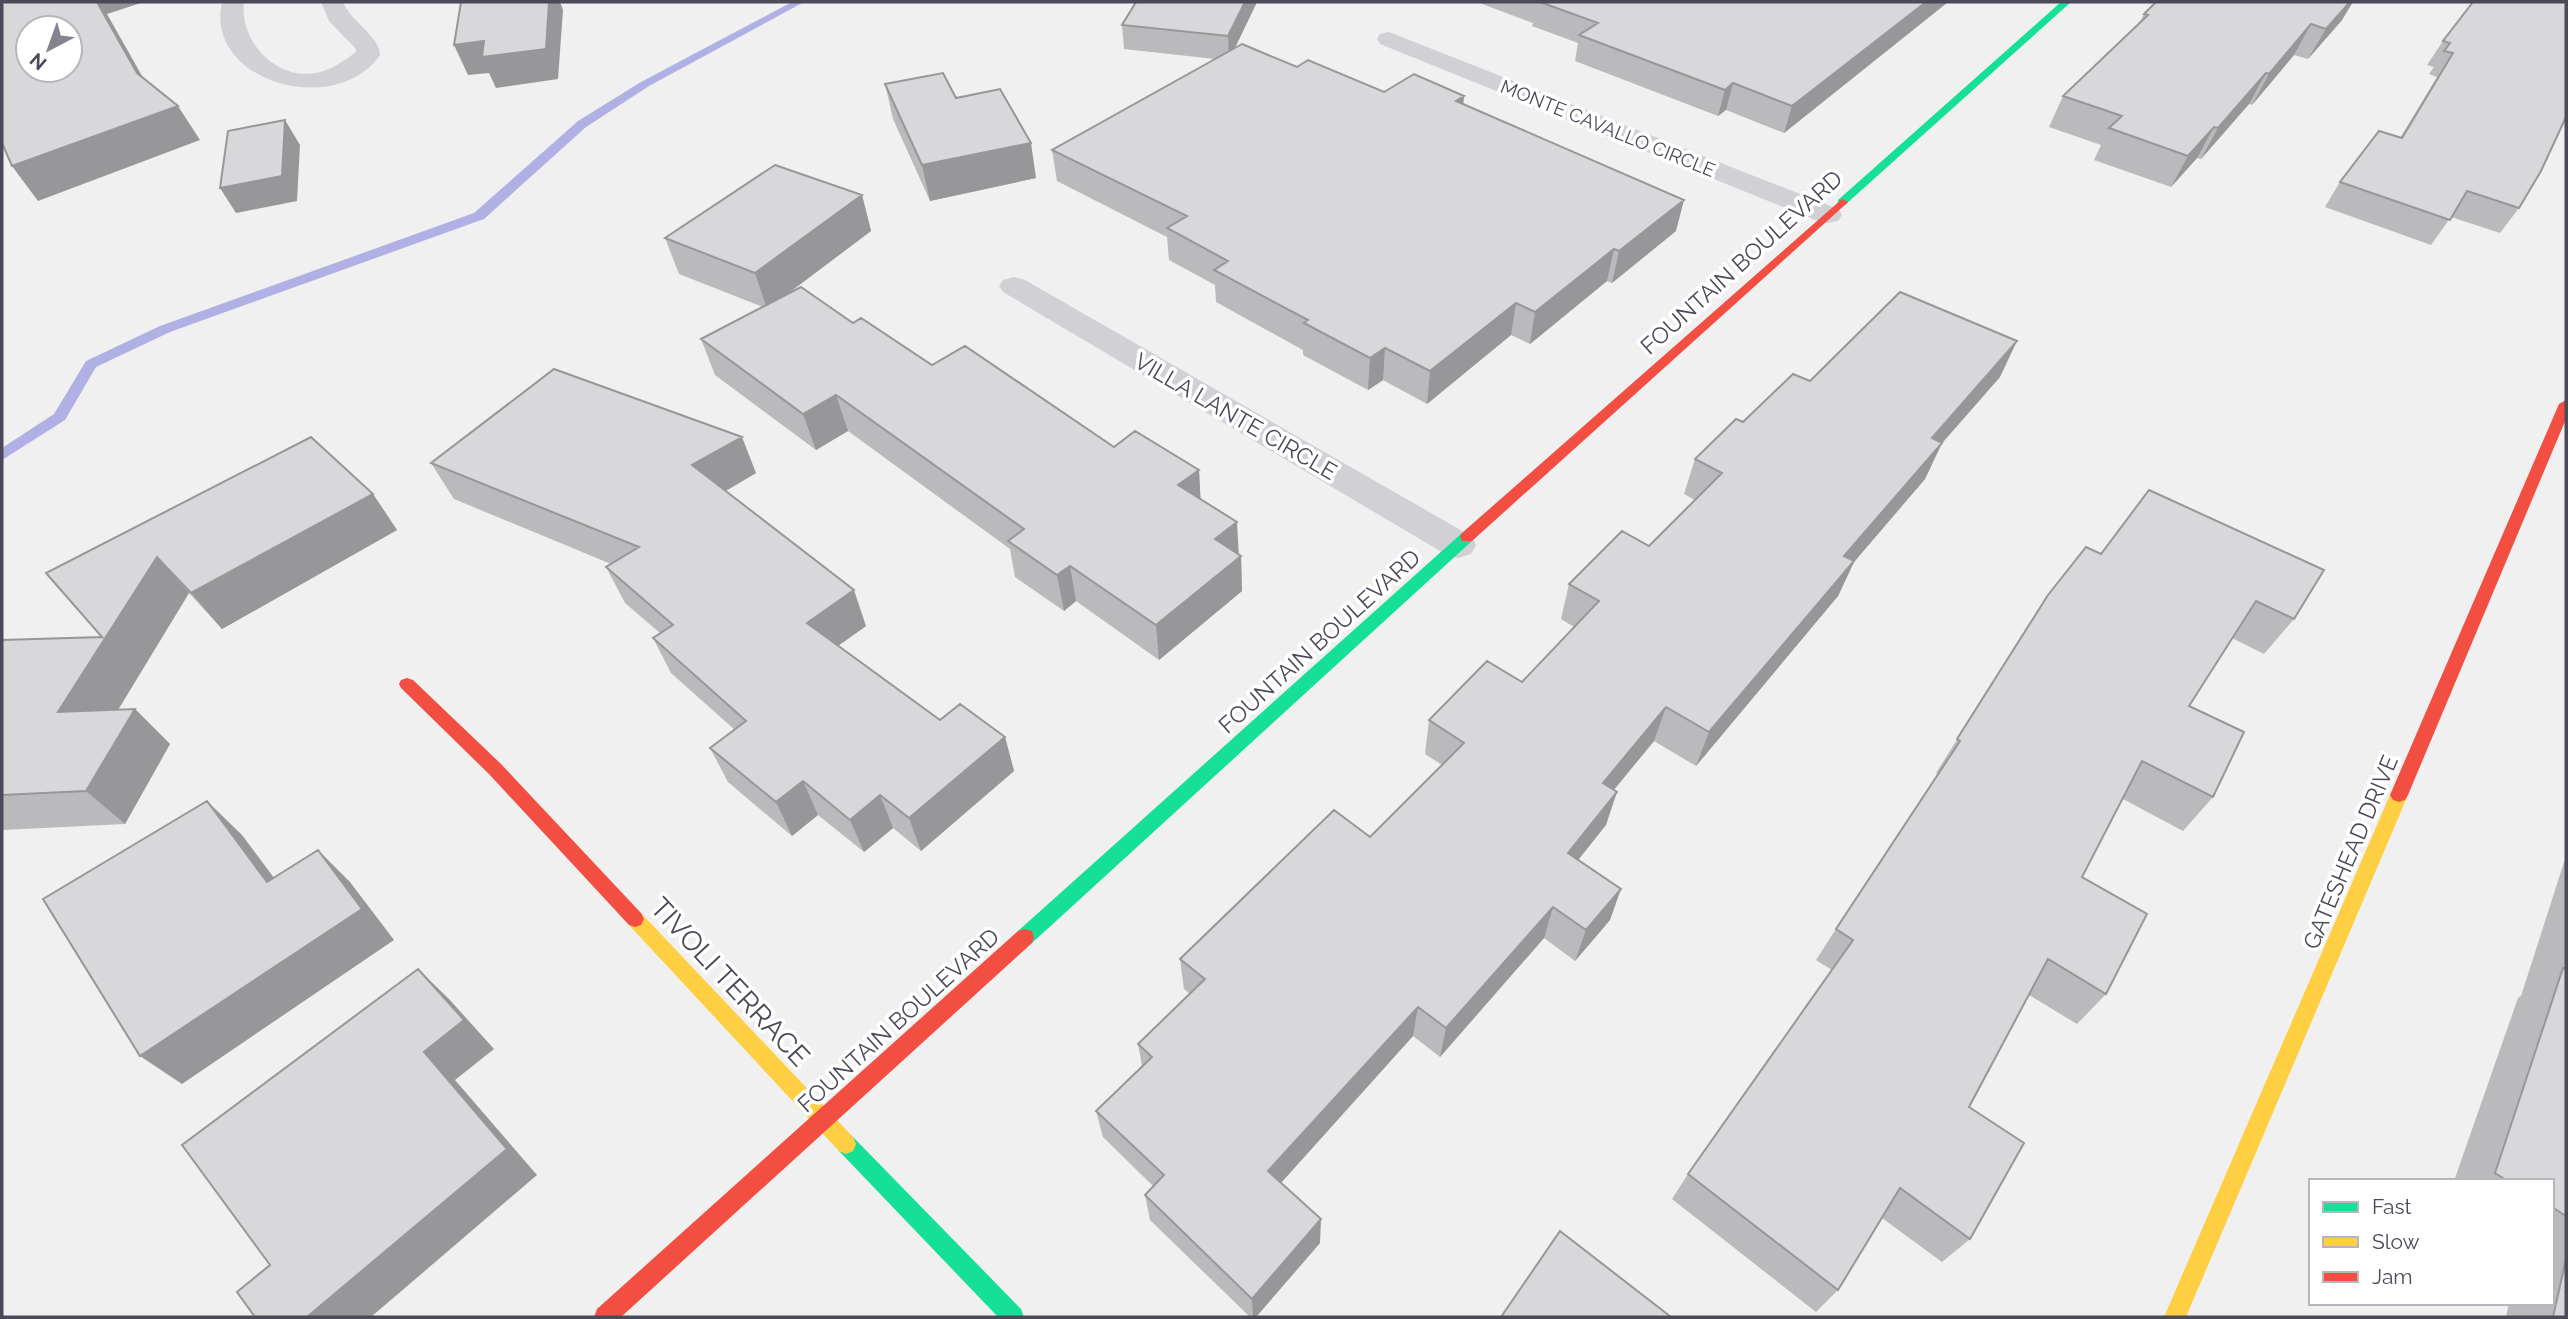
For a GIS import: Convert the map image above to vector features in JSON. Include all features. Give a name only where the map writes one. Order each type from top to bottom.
[{"type":"street","points":[[233,2],[232,26],[242,46],[260,67],[291,82],[331,77],[347,71],[368,55],[368,47],[337,16],[332,2]]},
{"type":"street","name":"FOUNTAIN BOULEVARD","points":[[605,1317],[1458,545],[2066,2]]},
{"type":"street","name":"MONTE CAVALLO CIRCLE","points":[[1389,39],[1828,215]]},
{"type":"street","name":"VILLA LANTE CIRCLE","points":[[1014,286],[1458,545]]},
{"type":"street","name":"GATESHEAD DRIVE","points":[[2175,1317],[2566,404]]},
{"type":"street","name":"TIVOLI TERRACE","points":[[407,684],[495,769],[822,1119],[1013,1317]]},
{"type":"building","points":[[2,2],[97,2],[137,73],[178,106],[12,166],[2,143]]},
{"type":"building","points":[[461,2],[549,2],[546,49],[482,57],[484,41],[454,45]]},
{"type":"building","points":[[1136,2],[1245,2],[1228,36],[1122,25]]},
{"type":"building","points":[[1540,2],[1926,2],[1792,106],[1733,83],[1725,90],[1579,35],[1598,23]]},
{"type":"building","points":[[2156,2],[2350,2],[2326,29],[2311,24],[2269,74],[2266,73],[2218,128],[2214,127],[2188,156],[2109,128],[2122,116],[2063,96],[2148,15],[2144,14]]},
{"type":"building","points":[[2473,2],[2566,2],[2566,117],[2541,171],[2519,208],[2467,191],[2450,220],[2340,182],[2379,131],[2402,138],[2453,53],[2444,51],[2450,43],[2443,41]]},
{"type":"building","points":[[1242,44],[1297,67],[1308,60],[1384,92],[1414,74],[1464,96],[1456,101],[1684,200],[1619,251],[1614,249],[1535,312],[1516,303],[1430,371],[1385,348],[1370,358],[1304,323],[1308,320],[1214,270],[1228,261],[1167,228],[1187,216],[1052,150]]},
{"type":"building","points":[[943,73],[956,98],[1000,89],[1031,143],[922,165],[885,84]]},
{"type":"building","points":[[285,120],[282,176],[220,188],[228,131]]},
{"type":"building","points":[[775,165],[862,195],[755,273],[665,238]]},
{"type":"building","points":[[801,287],[853,323],[861,318],[932,365],[965,346],[1114,447],[1135,431],[1199,470],[1178,485],[1237,522],[1215,539],[1241,556],[1156,625],[1070,566],[1057,575],[1008,541],[1024,529],[836,395],[803,414],[701,339]]},
{"type":"building","points":[[1900,292],[2017,341],[1932,438],[1942,443],[1844,556],[1854,561],[1709,732],[1666,707],[1603,783],[1617,792],[1568,853],[1621,889],[1586,930],[1553,907],[1446,1028],[1418,1007],[1268,1171],[1321,1219],[1252,1299],[1145,1195],[1164,1175],[1096,1111],[1152,1057],[1138,1044],[1205,979],[1180,959],[1334,810],[1370,837],[1464,743],[1429,720],[1487,661],[1522,682],[1599,601],[1569,584],[1622,531],[1649,546],[1722,473],[1695,459],[1736,419],[1743,422],[1793,374],[1810,381]]},
{"type":"building","points":[[554,369],[742,437],[692,465],[854,590],[807,623],[940,720],[960,704],[1005,737],[909,818],[880,795],[850,820],[803,781],[776,802],[710,748],[746,721],[653,638],[673,625],[606,567],[639,547],[431,463]]},
{"type":"building","points":[[311,437],[373,494],[191,593],[157,557],[58,712],[135,709],[86,791],[2,795],[2,640],[102,637],[46,573]]},
{"type":"building","points":[[2149,490],[2324,570],[2294,619],[2256,601],[2189,706],[2244,732],[2213,797],[2142,761],[2082,877],[2147,914],[2106,994],[2048,959],[1969,1107],[2024,1143],[1970,1239],[1900,1188],[1838,1290],[1688,1174],[1853,940],[1836,929],[1960,741],[1957,739],[2048,595],[2086,547],[2101,554]]},
{"type":"building","points":[[207,801],[267,882],[318,850],[362,909],[140,1056],[43,899]]},
{"type":"building","points":[[2566,965],[2566,1216],[2554,1208],[2554,1179],[2505,1179],[2495,1173],[2563,968],[2565,969]]},
{"type":"building","points":[[418,969],[464,1020],[424,1052],[507,1149],[307,1317],[255,1317],[237,1292],[270,1265],[182,1145]]},
{"type":"building","points":[[1560,1231],[1671,1317],[1501,1317]]},
{"type":"building","points":[[2566,1259],[2566,1317],[2553,1317]]},
{"type":"waterway","points":[[2,455],[60,417],[91,364],[165,329],[479,216],[582,124],[645,84],[799,2]]},
{"type":"traffic: fast","points":[[1842,202],[2066,2]]},
{"type":"traffic: fast","points":[[1025,937],[1467,537]]},
{"type":"traffic: fast","points":[[846,1144],[1013,1317]]},
{"type":"traffic: slow","points":[[2175,1317],[2399,795]]},
{"type":"traffic: slow","points":[[635,919],[846,1144]]},
{"type":"traffic: jam","points":[[1467,537],[1842,202]]},
{"type":"traffic: jam","points":[[2399,795],[2566,404]]},
{"type":"traffic: jam","points":[[407,684],[495,769],[635,919]]},
{"type":"traffic: jam","points":[[605,1317],[1025,937]]}]
